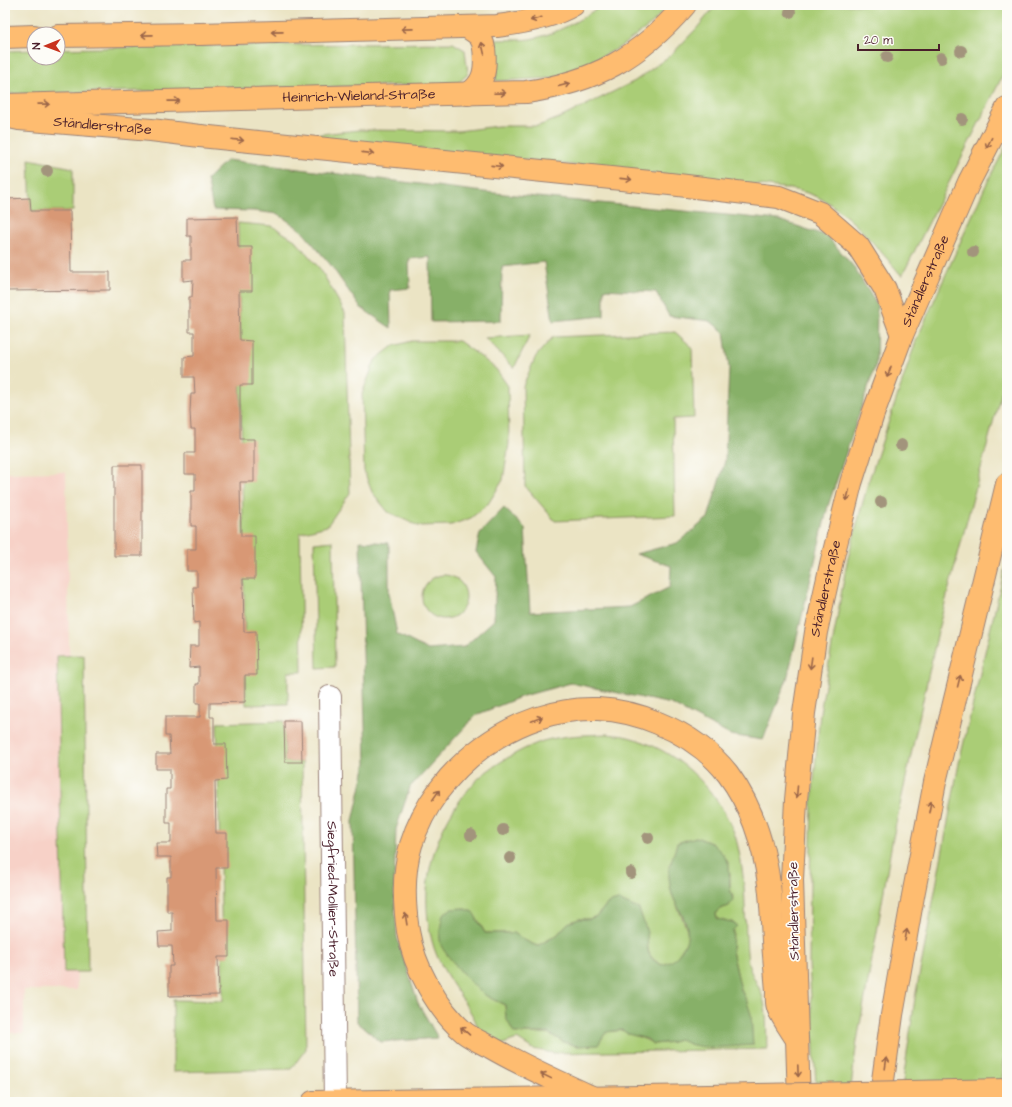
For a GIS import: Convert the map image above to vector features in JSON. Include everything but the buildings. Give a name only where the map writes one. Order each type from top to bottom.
[{"type":"main road","points":[[66,36],[467,28],[522,23],[539,19],[573,5]]},
{"type":"main road","name":"Heinrich-Wieland-Straße","points":[[5,105],[526,92],[552,88],[597,74],[638,50],[658,34],[685,5]]},
{"type":"main road","points":[[467,28],[480,38],[484,49],[485,60],[483,77],[477,87],[468,94]]},
{"type":"main road","points":[[5,37],[26,36]]},
{"type":"main road","name":"Ständlerstraße","points":[[814,1099],[797,1039],[792,880],[796,800],[804,713],[816,632],[851,482],[873,414],[902,335],[969,182],[1007,108]]},
{"type":"main road","name":"Ständlerstraße","points":[[5,116],[19,120],[90,125],[200,136],[670,184],[779,197],[820,213],[858,246],[885,289],[902,335]]},
{"type":"main road","points":[[880,1102],[892,1015],[911,903],[935,782],[1007,484]]},
{"type":"main road","points":[[594,1098],[547,1077],[466,1034],[443,1009],[423,977],[411,948],[405,912],[406,878],[411,846],[421,819],[435,796],[455,771],[477,751],[497,737],[545,715],[575,710],[598,709],[626,712],[648,718],[671,728],[693,741],[711,755],[727,773],[739,789],[757,828],[769,883],[778,1007],[797,1039]]},
{"type":"main road","points":[[313,1102],[534,1100],[709,1096],[814,1099],[1007,1090]]},
{"type":"street","name":"Siegfried-Mollier-Straße","points":[[330,697],[335,1102]]},
{"type":"shaded area","points":[[66,472],[77,990],[24,990],[24,1033],[5,1033],[5,473]]},
{"type":"green space","points":[[601,5],[668,5],[653,23],[617,49],[580,67],[554,78],[496,81],[496,40],[526,40],[549,34],[577,21]]},
{"type":"green space","points":[[716,5],[1007,5],[1007,67],[902,276],[860,229],[848,218],[823,200],[800,191],[768,186],[302,136],[359,130],[458,131],[498,126],[538,126],[562,117],[635,81],[672,54],[697,28]]},
{"type":"green space","points":[[453,43],[465,50],[468,74],[457,84],[5,94],[5,51],[26,50],[26,66],[66,66],[66,49]]},
{"type":"green space","points":[[1007,144],[1007,375],[940,622],[892,842],[857,1041],[849,1102],[817,1102],[809,964],[812,802],[820,713],[847,562],[868,483],[916,341],[985,187]]},
{"type":"green space","points":[[29,159],[73,168],[73,211],[31,211]]},
{"type":"green space","points":[[227,160],[484,192],[779,220],[827,236],[853,266],[877,305],[876,364],[828,506],[787,679],[763,740],[730,735],[671,704],[571,683],[523,696],[476,715],[410,787],[396,829],[394,886],[397,937],[418,1003],[438,1038],[381,1042],[357,1022],[353,821],[366,763],[360,541],[389,543],[389,593],[397,634],[428,650],[464,647],[494,620],[496,577],[476,552],[480,533],[504,508],[525,528],[530,612],[630,607],[670,587],[671,566],[636,554],[677,543],[708,518],[725,461],[729,368],[724,332],[710,321],[669,316],[656,292],[604,289],[604,316],[553,321],[544,262],[502,267],[501,321],[431,322],[430,257],[409,259],[410,288],[390,290],[391,328],[360,307],[330,264],[301,230],[278,214],[254,211],[213,210],[207,179]]},
{"type":"green space","points":[[238,223],[272,226],[295,240],[321,270],[345,313],[350,493],[327,526],[300,533],[302,672],[288,672],[288,704],[246,705]]},
{"type":"green space","points":[[675,332],[692,347],[694,418],[673,419],[675,516],[555,521],[525,486],[523,386],[536,356],[553,337]]},
{"type":"green space","points":[[530,335],[514,368],[485,338]]},
{"type":"green space","points":[[412,341],[459,341],[496,369],[508,386],[509,444],[503,480],[488,504],[471,518],[451,525],[418,526],[388,512],[372,492],[364,471],[362,394],[375,360],[393,346]]},
{"type":"green space","points":[[333,541],[335,667],[317,668],[314,543]]},
{"type":"green space","points":[[1007,558],[1007,1039],[999,1102],[900,1102],[915,998],[959,763]]},
{"type":"green space","points":[[448,575],[453,576],[460,581],[465,588],[465,606],[460,613],[453,618],[440,619],[435,618],[428,613],[423,606],[422,593],[423,588],[428,581],[435,576]]},
{"type":"green space","points":[[84,655],[88,972],[64,972],[57,656]]},
{"type":"green space","points":[[284,721],[285,762],[302,762],[306,1049],[291,1069],[173,1072],[173,1000],[223,1001],[217,723]]},
{"type":"green space","points":[[607,734],[628,737],[645,743],[662,750],[677,760],[704,784],[725,814],[738,846],[741,862],[744,887],[748,962],[764,1001],[767,1049],[553,1053],[533,1049],[517,1039],[500,1045],[486,1036],[478,1028],[474,1018],[443,969],[434,948],[428,920],[428,877],[440,837],[460,800],[480,777],[506,759],[526,748],[551,739]],"holes":[[[696,837],[713,844],[730,874],[730,888],[733,897],[729,906],[720,909],[716,913],[717,919],[733,930],[732,951],[741,990],[747,1002],[753,1045],[680,1039],[673,1042],[653,1044],[622,1030],[606,1032],[600,1041],[577,1046],[564,1042],[548,1033],[523,1033],[506,1018],[505,1005],[483,993],[466,976],[478,920],[485,933],[514,933],[537,946],[557,935],[568,923],[579,919],[589,919],[597,916],[608,903],[647,935],[647,945],[649,953],[653,959],[662,965],[674,961],[688,939],[687,929],[672,894],[669,866],[674,856],[677,843]]]},
{"type":"green space","points":[[696,837],[713,844],[722,853],[729,864],[730,888],[733,900],[729,906],[720,909],[716,913],[717,919],[732,922],[737,926],[733,930],[732,951],[741,990],[751,1014],[753,1045],[705,1047],[696,1046],[680,1039],[673,1042],[653,1044],[647,1039],[628,1034],[622,1030],[606,1032],[598,1045],[577,1046],[564,1042],[548,1033],[514,1033],[506,1018],[505,1005],[477,989],[452,961],[441,945],[440,933],[443,914],[451,909],[463,908],[473,912],[485,933],[514,933],[537,946],[557,935],[568,923],[579,919],[589,919],[597,916],[608,903],[618,900],[639,909],[647,933],[648,952],[652,959],[656,962],[662,965],[668,963],[675,959],[679,954],[687,936],[685,922],[671,890],[669,878],[670,865],[677,843]]}]
